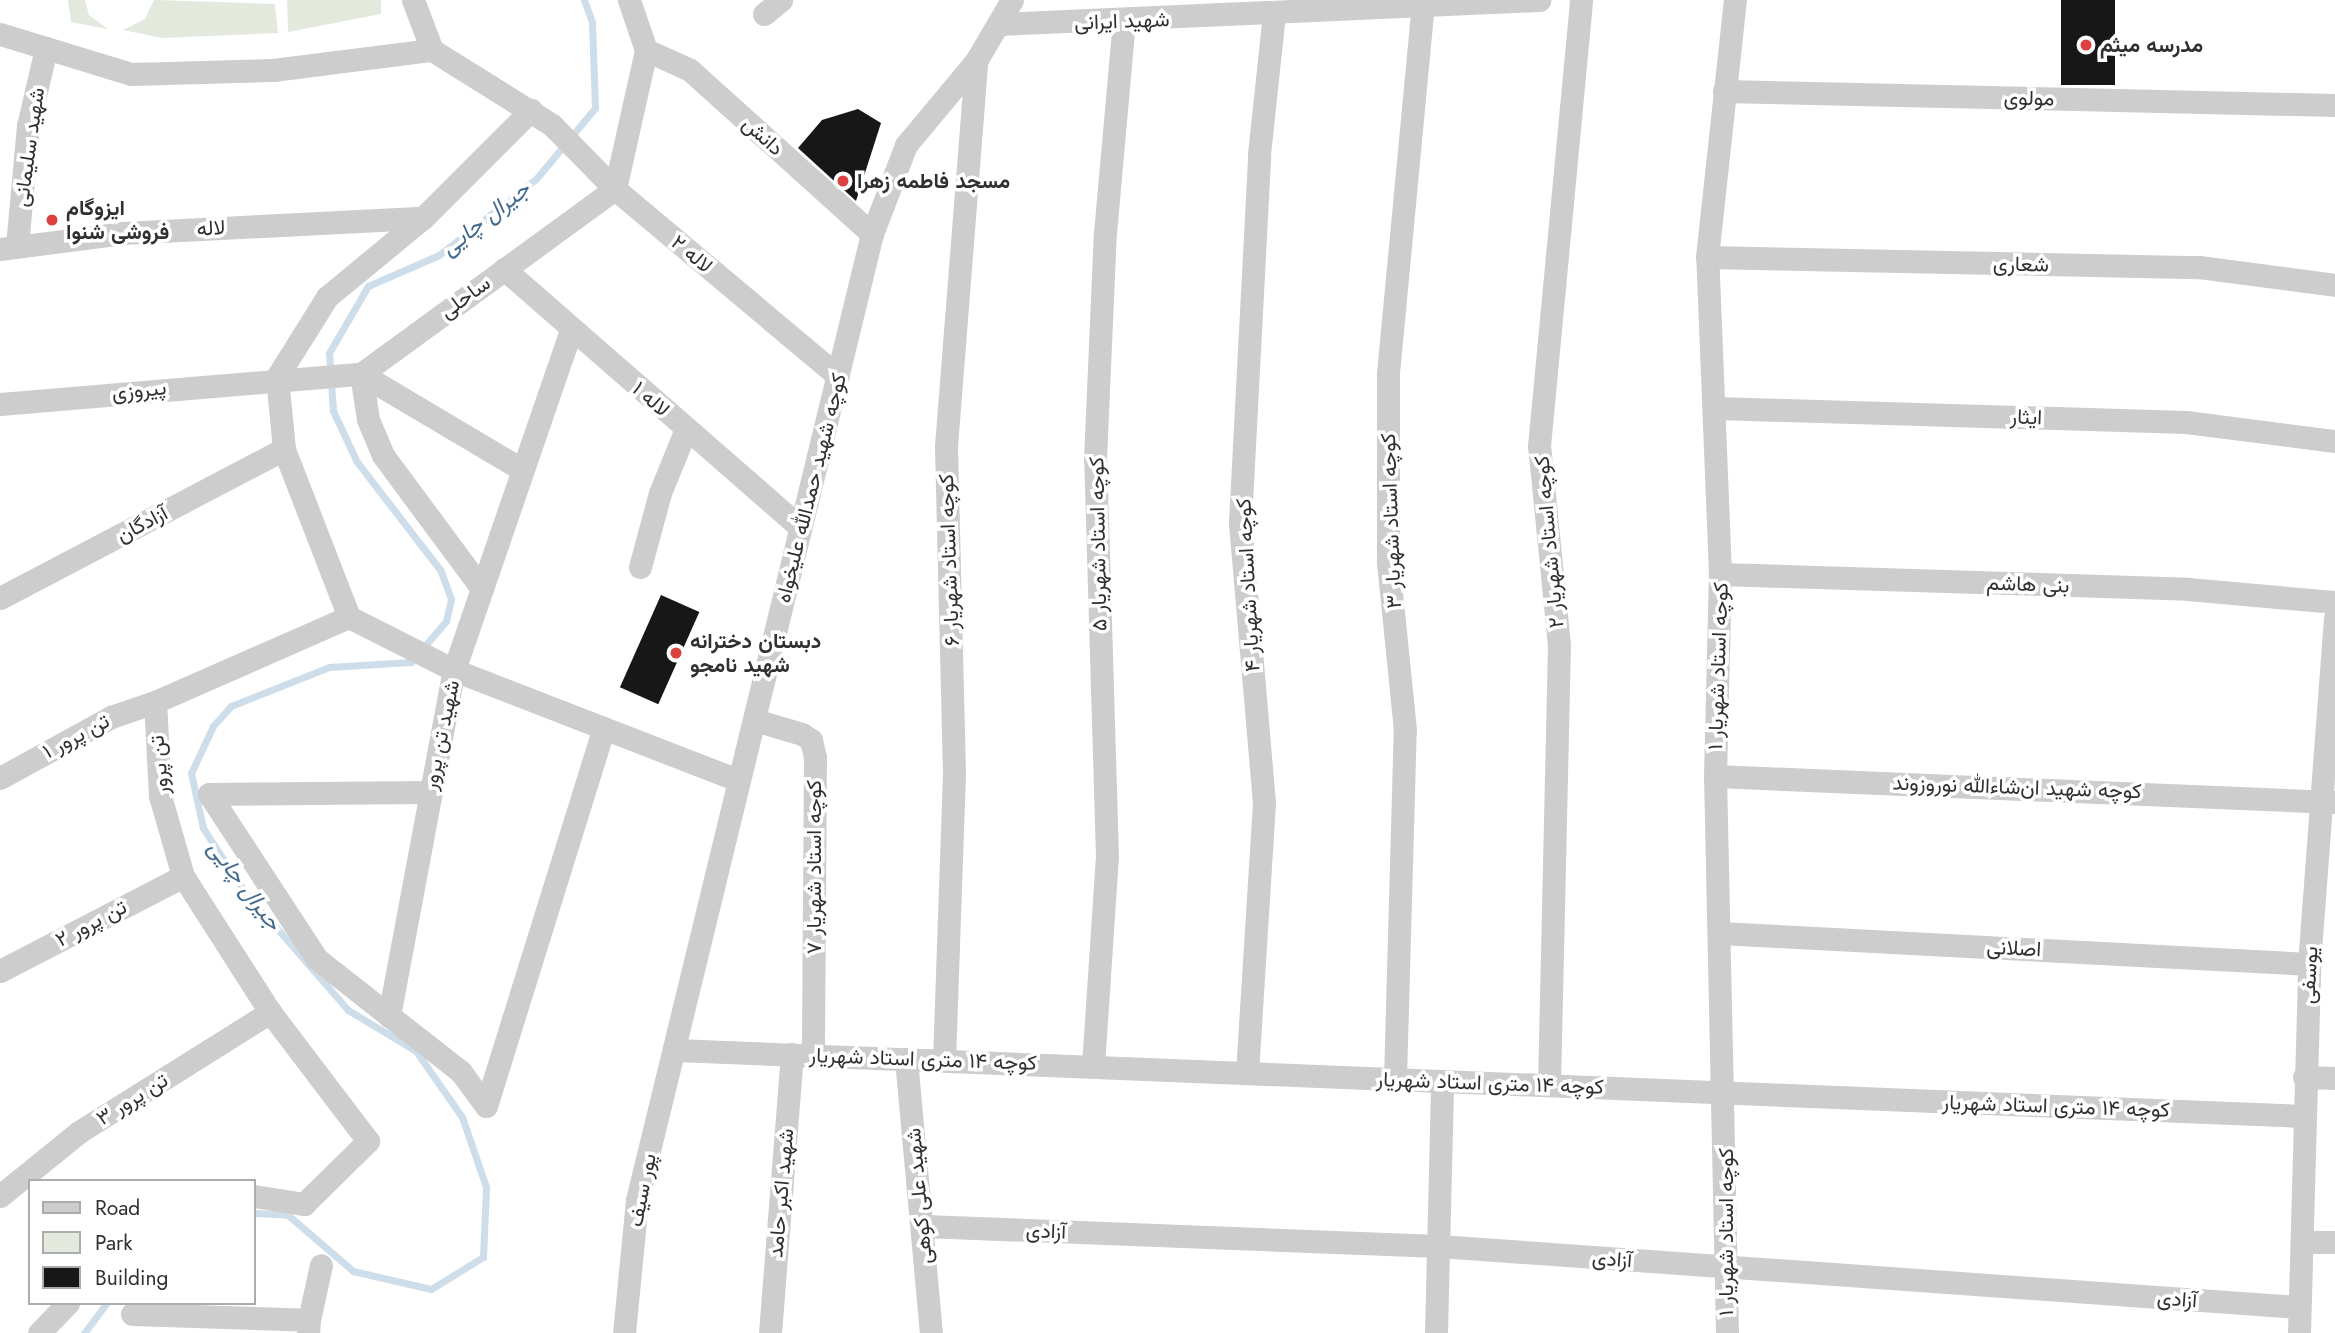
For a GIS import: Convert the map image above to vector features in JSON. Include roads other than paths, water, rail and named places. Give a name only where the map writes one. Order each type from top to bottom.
[{"type":"street","points":[[0,34],[131,74],[273,70],[432,50],[413,0]]},
{"type":"street","points":[[615,190],[646,50],[629,0]]},
{"type":"street","name":"کوچه شهید حمدالله علیخواه","points":[[676,1050],[738,779],[755,720],[872,234],[906,145],[976,61],[1012,0]]},
{"type":"street","points":[[1161,20],[1177,0]]},
{"type":"street","name":"شهید ایرانی","points":[[998,24],[1161,20],[1390,5],[1423,6],[1539,0]]},
{"type":"street","name":"کوچه استاد شهریار ۲","points":[[1549,1085],[1559,645],[1539,446],[1581,0]]},
{"type":"street","name":"کوچه استاد شهریار ۱","points":[[1727,1333],[1724,1091],[1714,776],[1720,575],[1716,408],[1707,257],[1735,0]]},
{"type":"street","name":"کوچه استاد شهریار ۳","points":[[1395,1079],[1405,730],[1388,562],[1388,373],[1423,6]]},
{"type":"street","name":"کوچه استاد شهریار ۴","points":[[1247,1073],[1264,803],[1240,522],[1259,154],[1275,13]]},
{"type":"street","name":"کوچه استاد شهریار ۵","points":[[1093,1066],[1107,858],[1095,459],[1105,233],[1124,21]]},
{"type":"street","name":"شهید سلیمانی","points":[[8,248],[28,126],[46,48]]},
{"type":"street","name":"لاله ۲","points":[[432,50],[552,125],[615,190],[838,376]]},
{"type":"street","name":"دانش","points":[[646,50],[690,70],[872,234]]},
{"type":"street","name":"کوچه استاد شهریار ۶","points":[[944,1060],[954,774],[946,446],[976,61]]},
{"type":"street","name":"مولوی","points":[[1724,91],[2335,105]]},
{"type":"street","points":[[531,110],[423,218],[327,297],[278,377],[284,449],[349,617],[454,670],[571,330]]},
{"type":"street","name":"ساحلی","points":[[360,374],[615,190]]},
{"type":"street","name":"لاله","points":[[8,248],[123,233],[423,218]]},
{"type":"street","name":"شعاری","points":[[1707,257],[2199,267],[2335,285]]},
{"type":"street","name":"لاله ۱","points":[[504,269],[800,527]]},
{"type":"street","points":[[360,374],[523,470]]},
{"type":"street","points":[[360,374],[368,419],[383,455],[482,589]]},
{"type":"street","name":"پیروزی","points":[[0,404],[278,377],[360,374]]},
{"type":"street","name":"ایثار","points":[[1716,408],[2186,422],[2335,441]]},
{"type":"street","points":[[640,567],[660,494],[687,429]]},
{"type":"street","name":"آزادگان","points":[[0,598],[284,449]]},
{"type":"street","name":"بنی هاشم","points":[[1720,575],[2188,589],[2335,602]]},
{"type":"street","points":[[155,702],[349,617]]},
{"type":"street","name":"یوسفی","points":[[2299,1333],[2309,964],[2324,925],[2335,630]]},
{"type":"street","name":"شهید تن پرور","points":[[389,1016],[454,670],[738,779]]},
{"type":"street","name":"تن پرور ۱","points":[[0,778],[111,716],[155,702]]},
{"type":"street","name":"تن پرور","points":[[155,702],[160,796],[183,876],[270,1012],[368,1141],[304,1204],[256,1195]]},
{"type":"street","name":"کوچه استاد شهریار ۷","points":[[755,720],[802,734],[811,740],[815,757],[803,1054]]},
{"type":"street","points":[[429,792],[209,794],[317,959],[461,1072],[486,1106],[604,728]]},
{"type":"street","name":"کوچه شهید ان‌شاءالله نوروزوند","points":[[1714,776],[2328,801]]},
{"type":"street","name":"تن پرور ۲","points":[[0,971],[183,876]]},
{"type":"street","name":"اصلانی","points":[[1720,933],[2309,964]]},
{"type":"street","name":"تن پرور ۳","points":[[0,1196],[79,1132],[270,1012]]},
{"type":"street","name":"کوچه ۱۴ متری استاد شهریار","points":[[676,1050],[2304,1116]]},
{"type":"street","name":"پور سیف","points":[[624,1333],[637,1200],[676,1050]]},
{"type":"street","name":"شهید اکبر حامد","points":[[770,1333],[803,1054]]},
{"type":"street","name":"شهید علی کوهی","points":[[906,1059],[924,1226],[931,1333]]},
{"type":"street","points":[[2304,1077],[2335,1079]]},
{"type":"street","points":[[1436,1333],[1442,1081]]},
{"type":"street","name":"آزادی","points":[[924,1226],[1439,1246],[2299,1307]]},
{"type":"street","points":[[2303,1242],[2335,1242]]},
{"type":"street","points":[[132,1314],[308,1327],[321,1265]]},
{"type":"street","points":[[39,1333],[66,1305]]},
{"type":"waterway","name":"جیرال چایی","points":[[256,1213],[288,1215],[353,1271],[431,1289],[483,1257],[486,1187],[462,1117],[416,1051],[348,1010],[242,888],[203,828],[191,773],[213,726],[231,706],[329,667],[411,662],[446,621],[451,599],[441,571],[357,462],[333,411],[329,353],[368,286],[439,255],[536,179],[595,108],[592,22],[584,0]]},
{"type":"waterway","name":"جیرال چایی","points":[[84,1333],[105,1305]]},
{"type":"place","name":"مدرسه میثم","points":[[2086,45]]},
{"type":"place","name":"مسجد فاطمه زهرا","points":[[843,181]]},
{"type":"place","name":"ایزوگام فروشی شنوا","points":[[52,220]]},
{"type":"place","name":"دبستان دخترانه شهید نامجو","points":[[676,653]]}]
